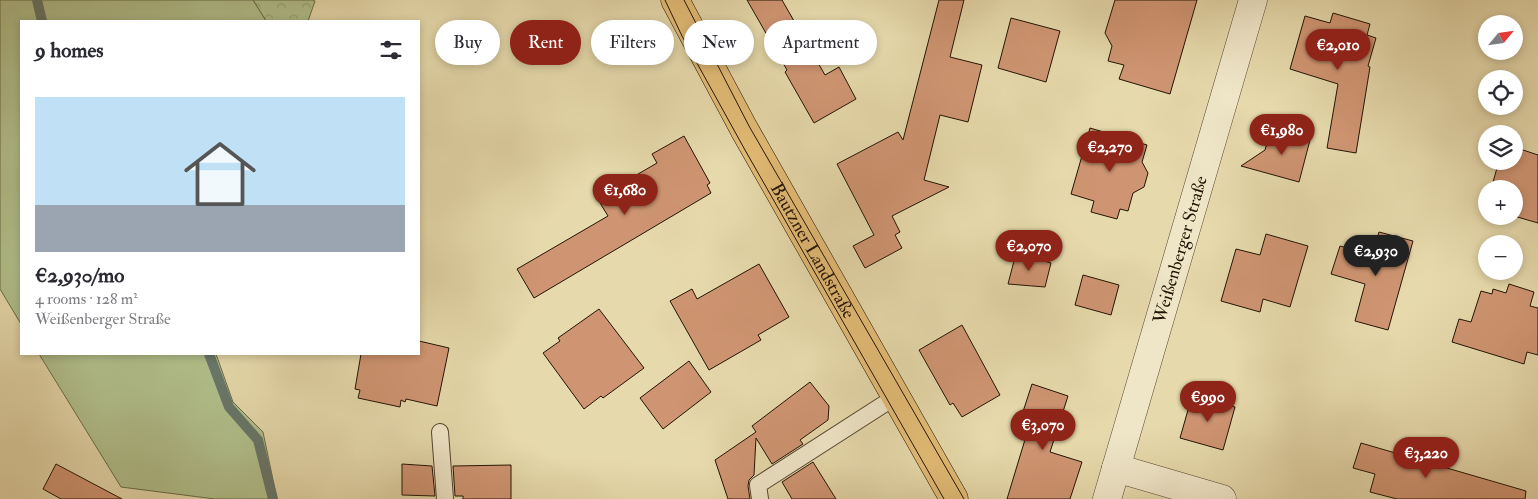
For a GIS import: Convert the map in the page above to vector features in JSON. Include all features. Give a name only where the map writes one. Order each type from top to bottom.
[{"type":"main road","name":"Bautzner Landstraße","points":[[675,0],[740,121],[954,499]]},
{"type":"street","name":"Weißenberger Straße","points":[[1107,499],[1253,0]]},
{"type":"street","points":[[1116,468],[1222,499]]},
{"type":"lane","points":[[760,499],[758,485],[895,397]]},
{"type":"lane","points":[[440,432],[445,499]]},
{"type":"green space","points":[[0,0],[253,0],[265,20],[20,20],[20,322],[0,289]]},
{"type":"green space","points":[[253,0],[315,1],[308,20],[265,20]]},
{"type":"green space","points":[[40,355],[216,355],[233,402],[263,432],[277,499],[215,499],[121,487]]},
{"type":"building","points":[[747,0],[782,0],[793,20],[764,20],[764,30]]},
{"type":"building","points":[[939,0],[964,0],[950,57],[982,65],[968,122],[940,115],[924,180],[949,187],[892,216],[900,232],[895,235],[902,248],[865,268],[853,246],[874,235],[837,164],[898,132],[903,140]]},
{"type":"building","points":[[1115,0],[1197,0],[1170,94],[1119,79],[1124,65],[1108,61],[1112,46],[1105,33]]},
{"type":"building","points":[[1333,13],[1370,24],[1367,35],[1376,38],[1368,66],[1370,67],[1356,153],[1327,148],[1338,84],[1290,69],[1305,16],[1330,23]]},
{"type":"building","points":[[1011,18],[1060,31],[1046,82],[998,68]]},
{"type":"building","points":[[784,65],[819,65],[825,75],[839,67],[856,99],[814,123],[785,72],[787,70]]},
{"type":"building","points":[[1090,128],[1147,145],[1142,162],[1148,173],[1144,187],[1133,193],[1128,211],[1120,209],[1117,219],[1091,212],[1094,201],[1071,194]]},
{"type":"building","points":[[1271,129],[1310,140],[1299,182],[1241,166],[1265,150]]},
{"type":"building","points":[[684,136],[710,183],[707,185],[711,193],[534,298],[517,269],[608,216],[597,198],[657,163],[652,154]]},
{"type":"building","points":[[1523,150],[1538,155],[1538,223],[1523,219],[1523,180],[1494,180],[1496,170],[1523,170]]},
{"type":"building","points":[[1379,232],[1413,241],[1388,330],[1355,321],[1365,284],[1331,274],[1340,246],[1372,255]]},
{"type":"building","points":[[1266,234],[1308,246],[1290,307],[1263,299],[1260,312],[1221,301],[1236,249],[1260,255]]},
{"type":"building","points":[[1016,253],[1051,263],[1045,287],[1008,284]]},
{"type":"building","points":[[759,264],[789,317],[758,335],[761,340],[709,370],[670,301],[692,289],[697,299]]},
{"type":"building","points":[[1083,275],[1119,285],[1111,315],[1075,305]]},
{"type":"building","points":[[1509,284],[1534,292],[1530,306],[1538,308],[1538,355],[1527,352],[1524,364],[1452,342],[1459,319],[1471,322],[1481,291],[1492,294],[1493,289],[1506,293]]},
{"type":"building","points":[[599,309],[644,368],[603,398],[601,396],[584,409],[543,353],[560,341],[558,338]]},
{"type":"building","points":[[962,325],[1000,395],[962,417],[953,403],[950,405],[919,350]]},
{"type":"building","points":[[420,341],[449,348],[437,406],[406,399],[405,402],[401,400],[400,407],[358,398],[360,390],[355,389],[361,355],[420,355]]},
{"type":"building","points":[[689,361],[711,392],[663,429],[640,398]]},
{"type":"building","points":[[810,382],[829,406],[828,420],[800,440],[803,444],[772,464],[756,438],[754,475],[749,480],[748,486],[750,499],[728,499],[715,460],[756,432],[752,426]]},
{"type":"building","points":[[1032,384],[1068,396],[1050,452],[1082,462],[1070,499],[1007,499],[1027,433],[1017,430]]},
{"type":"building","points":[[1192,396],[1235,407],[1223,450],[1180,438]]},
{"type":"building","points":[[1361,443],[1526,491],[1525,499],[1397,499],[1370,492],[1375,474],[1353,468]]},
{"type":"building","points":[[813,462],[836,499],[792,499],[782,482]]},
{"type":"building","points":[[56,464],[122,499],[61,499],[43,489]]},
{"type":"building","points":[[402,464],[432,466],[435,496],[402,495]]},
{"type":"building","points":[[511,465],[511,499],[463,499],[463,496],[455,496],[453,466]]},
{"type":"waterway","points":[[37,0],[42,20]]},
{"type":"waterway","points":[[209,355],[229,407],[258,440],[273,499]]},
{"type":"tram line","points":[[665,0],[682,36],[745,150],[944,499]]},
{"type":"tram line","points":[[684,0],[749,126],[964,499]]}]
